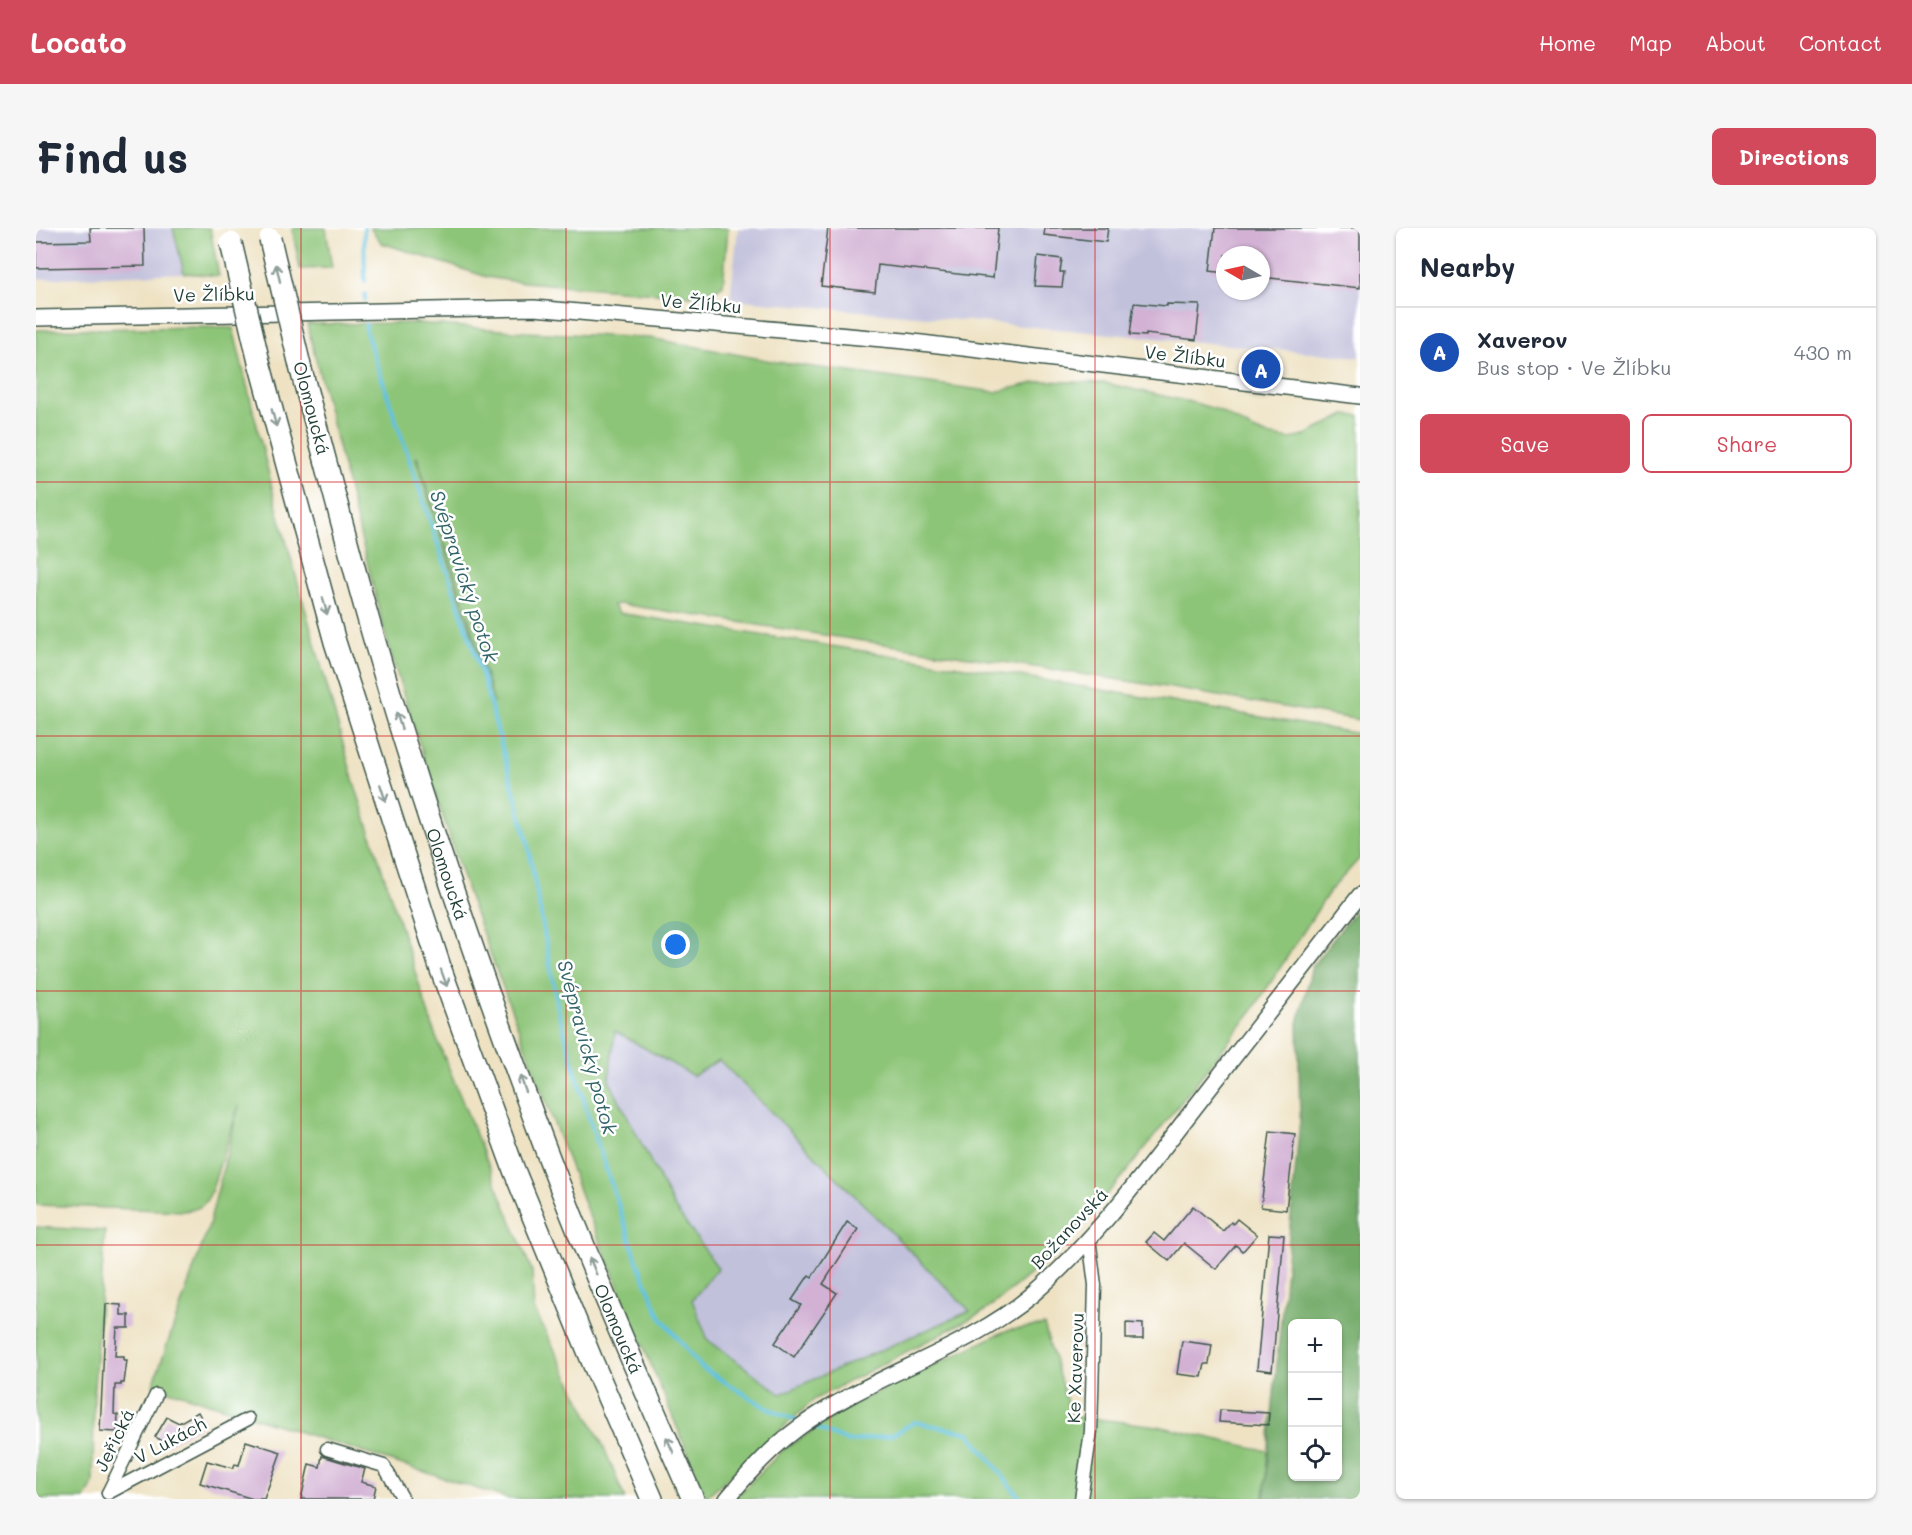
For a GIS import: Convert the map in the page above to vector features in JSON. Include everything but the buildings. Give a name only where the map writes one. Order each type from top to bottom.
[{"type":"highway","name":"Olomoucká","points":[[269,234],[301,370],[372,633],[422,794],[551,1162],[627,1348],[693,1499]]},
{"type":"highway","name":"Olomoucká","points":[[229,235],[259,362],[335,642],[441,969],[514,1170],[593,1363],[652,1499]]},
{"type":"street","name":"Ve Žlíbku","points":[[36,318],[534,308],[905,341],[1360,396]]},
{"type":"street","name":"Božanovská","points":[[727,1499],[746,1475],[803,1424],[848,1398],[962,1340],[1002,1316],[1056,1273],[1123,1199],[1360,895]]},
{"type":"street","name":"Ke Xaverovu","points":[[1081,1499],[1091,1431],[1095,1285],[1089,1238]]},
{"type":"street","name":"Jeřická","points":[[106,1496],[156,1395]]},
{"type":"street","name":"V Lukách","points":[[106,1496],[248,1419]]},
{"type":"street","points":[[327,1449],[384,1466],[404,1499]]},
{"type":"shaded area","points":[[36,228],[173,228],[184,273],[36,279]]},
{"type":"shaded area","points":[[738,228],[1360,228],[1360,357],[730,299]]},
{"type":"shaded area","points":[[615,1030],[693,1075],[718,1060],[970,1311],[781,1394],[708,1340],[692,1300],[718,1268],[674,1207],[609,1080]]},
{"type":"green space","points":[[173,228],[210,228],[219,276],[184,273]]},
{"type":"green space","points":[[292,228],[326,228],[332,268],[300,269]]},
{"type":"green space","points":[[370,228],[728,228],[723,285],[716,290],[691,296],[487,277],[382,243]]},
{"type":"green space","points":[[416,323],[525,332],[650,338],[777,362],[995,392],[1043,381],[1105,383],[1195,403],[1218,410],[1266,435],[1290,439],[1304,436],[1345,415],[1360,416],[1360,720],[1166,687],[620,604],[613,605],[619,613],[985,670],[1360,734],[1360,858],[1329,892],[1253,1010],[1068,1243],[985,1311],[815,1399],[706,1497],[585,1206],[468,894],[389,649],[307,324]],"holes":[[[416,458],[468,615],[494,703]],[[615,1031],[693,1076],[719,1060],[970,1311],[781,1394],[708,1340],[692,1300],[718,1268],[674,1207],[609,1080]]]},
{"type":"green space","points":[[233,328],[278,512],[353,779],[436,1037],[532,1271],[534,1309],[603,1445],[625,1499],[509,1499],[153,1385],[209,1225],[239,1105],[211,1192],[200,1207],[183,1211],[36,1205],[36,330]]},
{"type":"green space","points":[[1360,905],[1360,1499],[1264,1499],[1300,1120],[1298,1023],[1312,966]]},
{"type":"green space","points":[[36,1227],[105,1231],[94,1388],[93,1484],[85,1499],[36,1499]]},
{"type":"green space","points":[[1044,1325],[1071,1416],[1158,1426],[1268,1451],[1264,1499],[734,1499],[783,1450],[852,1405],[1005,1331]]},
{"type":"waterway","name":"Svépravický potok","points":[[364,228],[365,281]]},
{"type":"waterway","name":"Svépravický potok","points":[[365,294],[365,300]]},
{"type":"waterway","name":"Svépravický potok","points":[[366,324],[366,332],[482,674],[527,839],[559,1014],[590,1121],[639,1266],[660,1316],[701,1367],[767,1408],[801,1422]]},
{"type":"waterway","name":"Svépravický potok","points":[[811,1426],[849,1442],[892,1435],[915,1422],[969,1433],[1021,1499]]},
{"type":"place","name":"Xaverov","points":[[1261,369]]}]
